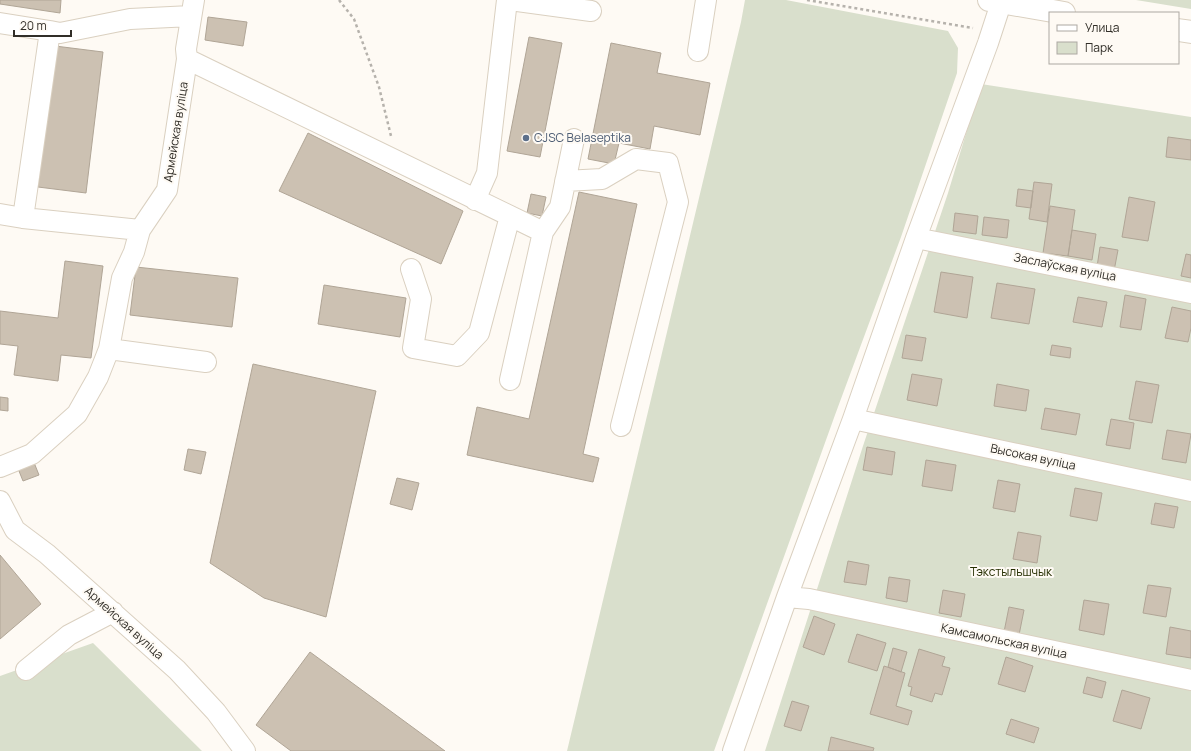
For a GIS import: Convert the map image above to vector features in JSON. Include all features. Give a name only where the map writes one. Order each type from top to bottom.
[{"type":"main road","points":[[997,1],[1058,12]]},
{"type":"main road","points":[[1179,30],[1191,32]]},
{"type":"street","points":[[475,200],[487,173],[508,0],[591,12]]},
{"type":"street","points":[[698,51],[706,0]]},
{"type":"street","points":[[732,751],[853,419],[916,238],[988,44],[992,31],[997,1]]},
{"type":"street","points":[[0,23],[60,33],[192,8]]},
{"type":"street","name":"Армейская вуліца","points":[[0,467],[32,454],[76,414],[98,377],[109,349],[122,278],[134,252],[140,230],[167,190],[187,59],[186,49],[192,8]]},
{"type":"street","points":[[23,218],[50,31]]},
{"type":"street","points":[[187,59],[543,232]]},
{"type":"street","points":[[510,380],[543,232],[560,207],[574,139]]},
{"type":"street","points":[[566,181],[602,179],[636,159],[668,163],[678,202],[621,426]]},
{"type":"street","points":[[0,214],[23,218],[140,230]]},
{"type":"street","points":[[410,269],[421,299],[413,348],[457,356],[479,333],[510,216]]},
{"type":"street","name":"Заслаўская вуліца","points":[[916,238],[1191,293]]},
{"type":"street","points":[[109,349],[206,362]]},
{"type":"street","name":"Высокая вуліца","points":[[853,419],[1191,491]]},
{"type":"street","name":"Армейская вуліца","points":[[0,501],[15,530],[47,554],[177,670],[216,712],[245,751]]},
{"type":"street","name":"Камсамольская вуліца","points":[[787,597],[817,601],[1191,680]]},
{"type":"street","points":[[26,670],[69,635],[113,612]]},
{"type":"path","points":[[339,0],[354,19],[379,87],[398,162]]},
{"type":"path","points":[[807,0],[992,31]]},
{"type":"green space","points":[[745,0],[786,0],[948,31],[958,48],[957,73],[901,237],[714,751],[567,751],[741,22]]},
{"type":"green space","points":[[1136,0],[1191,0],[1191,9]]},
{"type":"green space","name":"Тэкстыльшчык","points":[[981,84],[1191,117],[1191,751],[765,751],[863,446],[948,193]]},
{"type":"green space","points":[[93,643],[202,751],[0,751],[0,676]]},
{"type":"building","points":[[0,0],[61,0],[60,13],[0,4]]},
{"type":"building","points":[[208,17],[247,22],[243,46],[205,40]]},
{"type":"building","points":[[529,37],[562,43],[540,157],[507,151]]},
{"type":"building","points":[[611,43],[661,53],[657,73],[710,83],[700,135],[654,126],[650,149],[619,143],[614,164],[588,159]]},
{"type":"building","points":[[55,46],[103,52],[86,193],[38,187]]},
{"type":"building","points":[[308,133],[463,211],[441,264],[279,191]]},
{"type":"building","points":[[1168,137],[1191,140],[1191,160],[1166,157]]},
{"type":"building","points":[[1034,182],[1052,184],[1047,222],[1029,219]]},
{"type":"building","points":[[1018,189],[1033,191],[1031,208],[1016,206]]},
{"type":"building","points":[[579,192],[637,204],[583,454],[599,458],[593,482],[467,455],[477,407],[529,419]]},
{"type":"building","points":[[531,194],[546,197],[542,216],[527,213]]},
{"type":"building","points":[[1129,197],[1155,202],[1148,241],[1122,237]]},
{"type":"building","points":[[1050,206],[1075,210],[1068,256],[1043,253]]},
{"type":"building","points":[[955,213],[978,216],[976,234],[953,231]]},
{"type":"building","points":[[984,217],[1009,220],[1007,238],[982,235]]},
{"type":"building","points":[[1072,230],[1096,234],[1092,260],[1068,256]]},
{"type":"building","points":[[1100,247],[1118,250],[1114,271],[1097,267]]},
{"type":"building","points":[[1186,254],[1191,255],[1191,278],[1181,276]]},
{"type":"building","points":[[65,261],[103,266],[91,358],[61,355],[58,381],[14,375],[18,346],[0,344],[0,311],[58,318]]},
{"type":"building","points":[[136,267],[238,278],[232,327],[130,315]]},
{"type":"building","points":[[941,272],[973,277],[967,318],[934,312]]},
{"type":"building","points":[[997,283],[1035,289],[1029,324],[991,318]]},
{"type":"building","points":[[324,285],[406,298],[400,337],[318,324]]},
{"type":"building","points":[[1125,295],[1146,299],[1141,330],[1120,327]]},
{"type":"building","points":[[1078,297],[1107,302],[1102,327],[1073,322]]},
{"type":"building","points":[[1172,307],[1191,311],[1191,328],[1188,342],[1165,338]]},
{"type":"building","points":[[906,335],[926,338],[922,361],[902,358]]},
{"type":"building","points":[[1052,345],[1071,348],[1070,358],[1050,355]]},
{"type":"building","points":[[253,364],[376,391],[326,617],[264,598],[210,563]]},
{"type":"building","points":[[912,374],[942,379],[937,406],[907,400]]},
{"type":"building","points":[[1136,381],[1159,385],[1152,423],[1129,419]]},
{"type":"building","points":[[997,384],[1029,390],[1026,411],[994,406]]},
{"type":"building","points":[[0,397],[8,398],[8,411],[0,410]]},
{"type":"building","points":[[1045,408],[1080,414],[1076,435],[1041,429]]},
{"type":"building","points":[[1111,419],[1134,423],[1130,449],[1106,445]]},
{"type":"building","points":[[1167,430],[1191,434],[1186,463],[1162,459]]},
{"type":"building","points":[[867,447],[895,452],[892,475],[863,470]]},
{"type":"building","points":[[188,449],[206,452],[201,474],[184,470]]},
{"type":"building","points":[[33,460],[39,475],[23,481],[17,466]]},
{"type":"building","points":[[926,460],[956,465],[952,491],[922,486]]},
{"type":"building","points":[[397,478],[419,483],[412,510],[390,504]]},
{"type":"building","points":[[998,480],[1020,484],[1015,512],[993,508]]},
{"type":"building","points":[[1075,488],[1102,493],[1097,521],[1070,516]]},
{"type":"building","points":[[1155,503],[1178,507],[1174,528],[1151,524]]},
{"type":"building","points":[[1018,532],[1041,536],[1037,563],[1013,559]]},
{"type":"building","points":[[0,555],[41,604],[0,639]]},
{"type":"building","points":[[848,561],[869,565],[866,585],[844,582]]},
{"type":"building","points":[[889,577],[910,580],[907,602],[886,598]]},
{"type":"building","points":[[1148,585],[1171,588],[1166,617],[1143,613]]},
{"type":"building","points":[[943,590],[965,594],[961,617],[939,613]]},
{"type":"building","points":[[1084,600],[1109,604],[1104,635],[1079,630]]},
{"type":"building","points":[[1009,607],[1024,610],[1019,635],[1004,632]]},
{"type":"building","points":[[814,616],[835,624],[824,655],[803,647]]},
{"type":"building","points":[[1170,627],[1191,631],[1191,658],[1166,654]]},
{"type":"building","points":[[857,634],[886,643],[877,671],[848,662]]},
{"type":"building","points":[[893,648],[907,652],[901,672],[888,667]]},
{"type":"building","points":[[919,649],[945,657],[942,666],[950,668],[942,695],[935,693],[932,702],[910,695],[912,687],[908,686]]},
{"type":"building","points":[[310,652],[445,751],[291,751],[256,725]]},
{"type":"building","points":[[1006,657],[1033,666],[1025,692],[998,684]]},
{"type":"building","points":[[884,666],[905,673],[896,706],[912,711],[908,725],[870,714]]},
{"type":"building","points":[[1087,677],[1106,682],[1102,698],[1083,693]]},
{"type":"building","points":[[1122,690],[1150,698],[1141,729],[1113,721]]},
{"type":"building","points":[[792,701],[809,706],[801,731],[784,726]]},
{"type":"building","points":[[1011,719],[1039,728],[1034,743],[1006,734]]},
{"type":"building","points":[[831,737],[874,748],[873,751],[828,751]]},
{"type":"place","name":"CJSC Belaseptika","points":[[526,138]]}]
